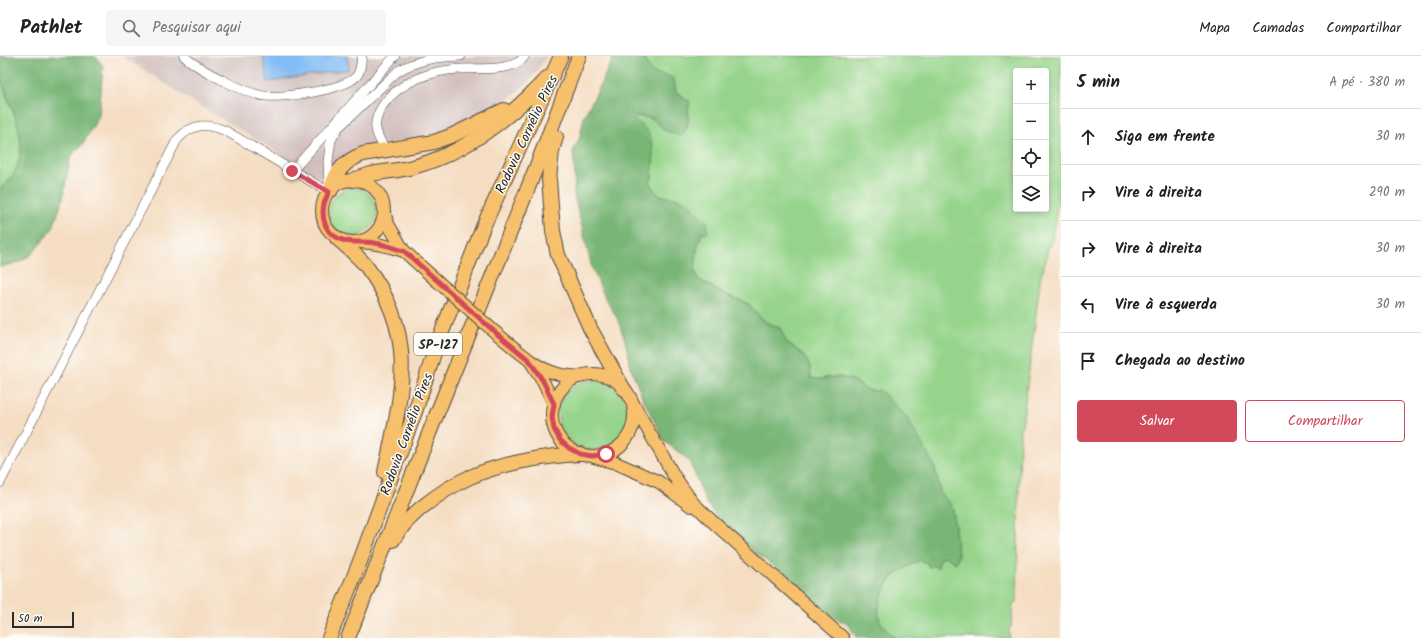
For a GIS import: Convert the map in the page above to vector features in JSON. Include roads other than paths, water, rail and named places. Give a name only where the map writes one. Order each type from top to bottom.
[{"type":"highway","name":"Rodovia Cornélio Pires","points":[[348,638],[536,168],[579,56]]},
{"type":"highway","name":"Rodovia Cornélio Pires","points":[[330,638],[415,412],[436,347],[483,227],[561,58]]},
{"type":"highway","points":[[353,180],[370,174],[412,167],[440,159],[471,144],[508,116],[534,93],[549,77],[561,58]]},
{"type":"highway","points":[[573,70],[552,151],[549,180],[553,231],[558,255],[590,328],[627,393]]},
{"type":"highway","points":[[330,191],[333,180],[340,168],[350,160],[363,154],[434,142],[490,118],[534,93]]},
{"type":"highway","points":[[338,238],[365,265],[380,286],[392,308],[399,332],[403,366],[400,402],[374,523]]},
{"type":"highway","points":[[372,579],[397,533],[409,519],[450,488],[471,477],[496,468],[542,457],[586,455]]},
{"type":"main road","points":[[404,251],[374,242],[344,241],[329,231],[324,222],[322,211],[324,200],[330,191],[336,185],[353,180],[372,186],[379,194],[383,203],[388,224],[404,251],[496,333],[529,360],[547,370],[559,374],[580,377]]},
{"type":"main road","points":[[359,242],[377,232],[382,223],[384,212]]},
{"type":"main road","points":[[529,360],[543,381],[554,404]]},
{"type":"main road","points":[[713,522],[659,482],[616,463],[586,455],[569,448],[560,440],[554,429],[552,417],[554,404],[559,392],[568,383],[580,377],[592,375],[604,376],[614,381],[627,393],[674,476],[694,503],[713,522],[843,638]]},
{"type":"main road","points":[[586,455],[606,454],[618,448],[628,437],[633,425],[634,411],[627,393]]},
{"type":"street","points":[[184,56],[217,77],[244,90],[265,96],[284,96],[338,87],[350,82],[358,74],[362,56]]},
{"type":"street","points":[[330,191],[328,161],[331,140],[336,126],[395,56]]},
{"type":"street","points":[[292,171],[336,126],[398,71],[410,64],[424,60],[461,56]]},
{"type":"street","points":[[386,150],[378,139],[375,129],[376,118],[380,109],[396,90],[416,79],[435,72],[510,66],[517,63],[525,56]]},
{"type":"street","points":[[424,60],[427,75]]},
{"type":"street","points":[[358,74],[371,84]]},
{"type":"street","points":[[0,483],[177,140],[181,135],[202,125],[214,126],[226,131],[292,171],[330,191]]},
{"type":"water","points":[[263,56],[347,56],[349,69],[268,82]]}]
